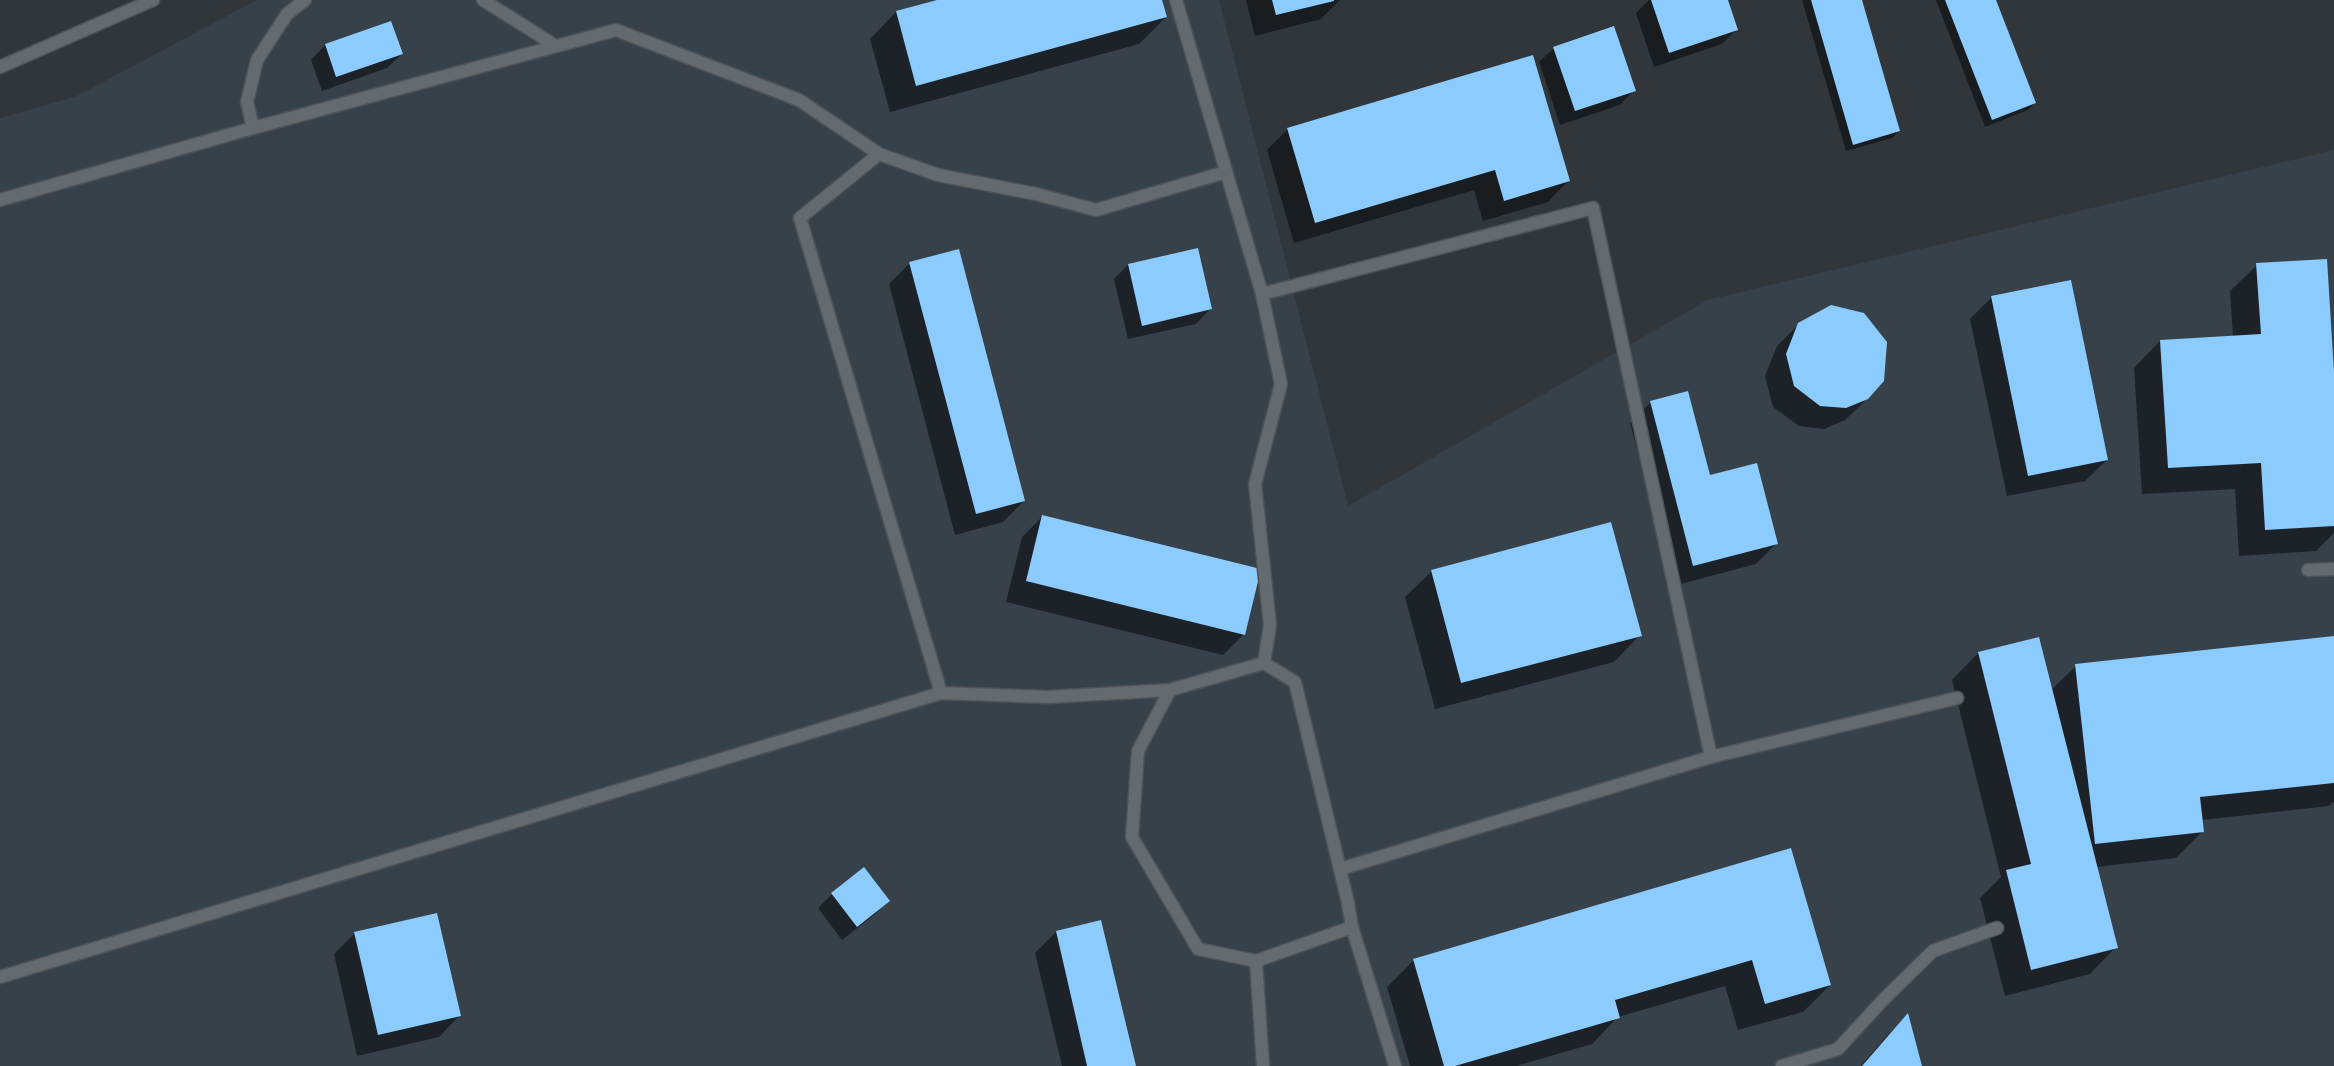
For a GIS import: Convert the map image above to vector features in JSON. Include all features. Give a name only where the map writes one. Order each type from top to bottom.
[{"type":"street","points":[[0,67],[153,0]]},
{"type":"street","points":[[253,128],[247,102],[256,60],[288,14],[305,0]]},
{"type":"street","points":[[483,0],[556,46]]},
{"type":"street","points":[[1176,0],[1262,294],[1281,384],[1255,484],[1270,625],[1264,663]]},
{"type":"street","points":[[0,200],[253,128],[616,30],[799,100],[880,154],[938,176],[1036,194],[1096,210],[1226,172]]},
{"type":"street","points":[[880,154],[800,218],[941,693]]},
{"type":"street","points":[[1262,294],[1593,208],[1711,757]]},
{"type":"street","points":[[2308,570],[2334,569]]},
{"type":"street","points":[[0,976],[941,693],[1048,697],[1170,690],[1264,663],[1294,682],[1340,868],[1352,927],[1395,1066]]},
{"type":"street","points":[[1170,690],[1138,752],[1132,837],[1198,949],[1256,961],[1352,927]]},
{"type":"street","points":[[1340,868],[1711,757],[1957,698]]},
{"type":"street","points":[[1782,1066],[1838,1049],[1883,1000],[1933,951],[1997,928]]},
{"type":"street","points":[[1256,961],[1263,1066]]},
{"type":"shaded area","points":[[257,0],[1219,0],[1348,506],[1708,300],[2334,150],[2334,1066],[0,1066],[0,118],[77,96]]},
{"type":"building","points":[[937,0],[1162,0],[1167,17],[916,86],[896,11]]},
{"type":"building","points":[[1272,0],[1334,0],[1334,1],[1276,15]]},
{"type":"building","points":[[1651,0],[1728,0],[1738,30],[1669,53]]},
{"type":"building","points":[[1811,0],[1862,0],[1900,131],[1853,145]]},
{"type":"building","points":[[1945,0],[1996,0],[2036,103],[1992,120]]},
{"type":"building","points":[[391,21],[403,54],[336,77],[325,44]]},
{"type":"building","points":[[1614,26],[1636,91],[1575,111],[1553,47]]},
{"type":"building","points":[[1533,55],[1570,181],[1504,201],[1495,170],[1315,223],[1287,128]]},
{"type":"building","points":[[1198,248],[1212,309],[1142,326],[1128,264]]},
{"type":"building","points":[[959,249],[1025,501],[976,514],[909,262]]},
{"type":"building","points":[[2327,259],[2334,372],[2334,526],[2265,530],[2261,463],[2168,468],[2160,340],[2261,334],[2256,263]]},
{"type":"building","points":[[2071,280],[2108,460],[2028,476],[1991,296]]},
{"type":"building","points":[[1831,305],[1864,313],[1887,342],[1884,381],[1868,399],[1846,408],[1820,406],[1794,386],[1786,354],[1798,323]]},
{"type":"building","points":[[1688,391],[1710,475],[1757,463],[1778,544],[1693,566],[1650,401]]},
{"type":"building","points":[[1042,515],[1261,569],[1245,635],[1026,581]]},
{"type":"building","points":[[1611,522],[1642,636],[1461,683],[1431,570]]},
{"type":"building","points":[[2334,636],[2334,783],[2200,797],[2204,832],[2095,844],[2075,664]]},
{"type":"building","points":[[2039,637],[2118,948],[2031,970],[2006,870],[2031,864],[1978,652]]},
{"type":"building","points":[[1791,848],[1831,985],[1765,1004],[1752,960],[1615,1000],[1620,1018],[1455,1066],[1444,1066],[1413,959]]},
{"type":"building","points":[[864,867],[890,901],[857,927],[831,893]]},
{"type":"building","points":[[437,913],[461,1016],[378,1035],[354,932]]},
{"type":"building","points":[[1101,920],[1136,1066],[1087,1066],[1056,931]]},
{"type":"building","points":[[1908,1013],[1922,1066],[1862,1066]]}]
